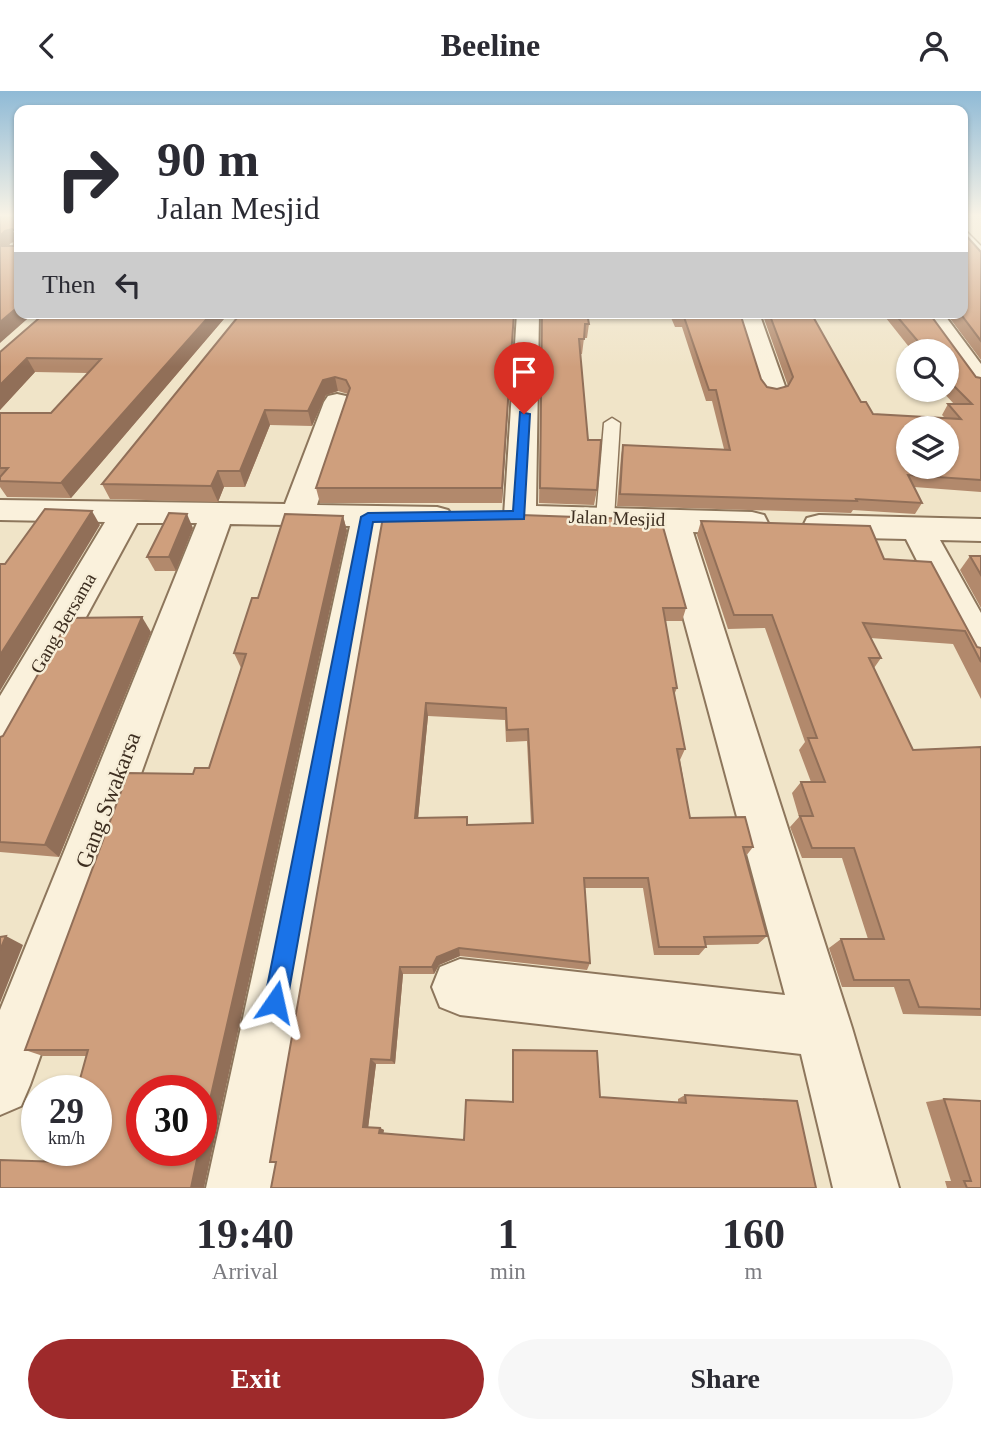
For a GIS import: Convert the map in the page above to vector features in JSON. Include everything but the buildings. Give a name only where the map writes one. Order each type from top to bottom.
[{"type":"street","points":[[492,516],[527,319]]},
{"type":"street","points":[[750,319],[773,389]]},
{"type":"street","points":[[935,319],[981,381]]},
{"type":"street","points":[[297,516],[337,402]]},
{"type":"street","name":"Jalan Mesjid","points":[[0,510],[103,504],[217,514],[605,517],[981,530]]},
{"type":"street","name":"Gang Bersama","points":[[0,735],[103,504]]},
{"type":"street","name":"Gang Swakarsa","points":[[0,1085],[217,514]]},
{"type":"street","points":[[239,1188],[368,517]]},
{"type":"street","points":[[673,520],[823,1028],[866,1188]]},
{"type":"street","points":[[917,529],[981,648]]},
{"type":"street","points":[[460,987],[823,1028]]},
{"type":"lane","points":[[605,517],[612,423]]},
{"type":"route","points":[[275,1002],[368,517],[520,516],[524,414]]}]
